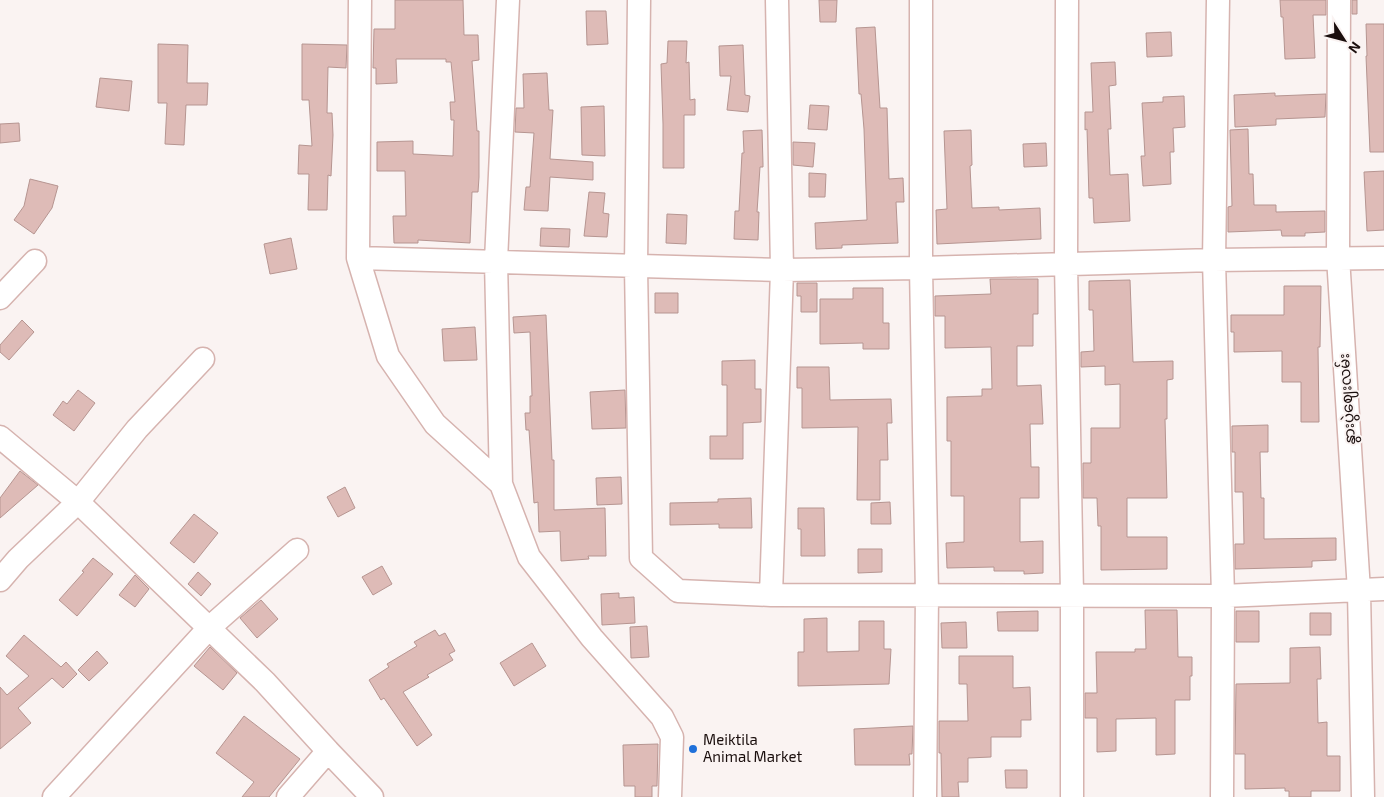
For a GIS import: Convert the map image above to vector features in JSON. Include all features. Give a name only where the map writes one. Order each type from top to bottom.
[{"type":"street","points":[[360,0],[358,258],[388,356],[435,424],[501,484]]},
{"type":"street","points":[[508,0],[496,261],[501,484],[529,557],[592,638],[662,716],[672,737],[670,797]]},
{"type":"street","points":[[639,0],[636,267],[641,558],[678,591],[771,595],[1223,596],[1384,589]]},
{"type":"street","points":[[771,595],[782,270],[777,0]]},
{"type":"street","points":[[921,0],[921,268],[927,594],[925,797]]},
{"type":"street","points":[[1067,0],[1066,263],[1072,595],[1072,797]]},
{"type":"street","points":[[1218,0],[1214,260],[1223,596],[1222,797]]},
{"type":"street","name":"နွားပွဲဈေးလမ်း","points":[[1339,0],[1338,258],[1359,591],[1363,797]]},
{"type":"street","points":[[358,258],[782,270],[1384,258]]},
{"type":"street","points":[[0,298],[35,261]]},
{"type":"street","points":[[0,580],[18,559],[78,502],[137,429],[203,359]]},
{"type":"street","points":[[0,437],[78,502],[265,682],[372,797]]},
{"type":"street","points":[[54,797],[209,628],[297,550]]},
{"type":"street","points":[[288,797],[328,751]]},
{"type":"building","points":[[395,0],[463,0],[464,35],[478,35],[479,60],[472,61],[477,131],[479,131],[479,177],[478,192],[472,192],[470,243],[418,240],[418,243],[394,243],[393,216],[406,216],[405,171],[377,171],[377,142],[413,141],[413,154],[453,156],[454,120],[451,120],[450,102],[455,102],[451,62],[446,62],[446,59],[396,59],[397,83],[376,84],[376,68],[373,68],[374,29],[395,29]]},
{"type":"building","points":[[819,0],[837,0],[836,22],[820,22]]},
{"type":"building","points":[[1280,0],[1326,0],[1326,15],[1313,15],[1315,58],[1285,59],[1283,17],[1281,17]]},
{"type":"building","points":[[1352,0],[1357,0],[1357,14],[1352,14]]},
{"type":"building","points":[[586,11],[606,11],[608,44],[587,45]]},
{"type":"building","points":[[1366,24],[1384,24],[1384,152],[1370,152]]},
{"type":"building","points":[[875,27],[880,108],[887,108],[889,179],[903,178],[904,202],[896,202],[898,243],[842,245],[842,248],[816,249],[815,223],[867,220],[864,129],[861,94],[859,94],[856,28]]},
{"type":"building","points":[[1171,32],[1172,56],[1147,57],[1146,33]]},
{"type":"building","points":[[668,41],[687,41],[686,63],[689,62],[690,100],[695,99],[695,115],[684,115],[684,168],[663,168],[661,64],[667,63]]},
{"type":"building","points":[[158,44],[188,45],[187,83],[208,83],[207,105],[186,105],[184,145],[165,144],[167,103],[158,103]]},
{"type":"building","points":[[302,44],[347,45],[346,68],[328,67],[327,113],[332,113],[333,135],[331,176],[328,175],[327,210],[308,210],[309,174],[298,174],[299,145],[312,146],[309,100],[302,100]]},
{"type":"building","points":[[743,45],[745,95],[750,96],[748,112],[727,110],[731,76],[720,76],[719,46]]},
{"type":"building","points":[[1115,62],[1116,85],[1109,86],[1111,129],[1108,129],[1110,175],[1128,174],[1130,221],[1094,223],[1093,198],[1089,198],[1087,129],[1085,130],[1085,112],[1093,112],[1091,63]]},
{"type":"building","points":[[547,73],[549,110],[553,110],[550,159],[593,162],[593,180],[550,177],[548,211],[524,210],[526,187],[530,187],[534,133],[515,132],[516,108],[524,108],[523,74]]},
{"type":"building","points":[[100,78],[132,81],[129,111],[96,107]]},
{"type":"building","points":[[1275,93],[1275,96],[1326,94],[1325,117],[1276,119],[1276,125],[1235,127],[1234,95]]},
{"type":"building","points":[[1184,96],[1185,127],[1173,128],[1174,152],[1170,152],[1171,184],[1143,186],[1141,156],[1145,156],[1142,103],[1163,102],[1163,97]]},
{"type":"building","points":[[810,105],[829,106],[827,130],[808,129]]},
{"type":"building","points":[[604,106],[605,156],[582,155],[581,107]]},
{"type":"building","points":[[19,123],[20,141],[0,143],[0,124]]},
{"type":"building","points":[[1248,129],[1249,174],[1253,174],[1254,205],[1276,205],[1276,212],[1325,211],[1325,232],[1305,233],[1305,236],[1282,236],[1281,230],[1228,232],[1228,207],[1232,206],[1230,130]]},
{"type":"building","points":[[762,130],[763,167],[760,167],[757,212],[759,212],[758,240],[734,239],[735,211],[739,211],[742,153],[744,153],[743,131]]},
{"type":"building","points":[[971,130],[972,208],[999,207],[999,210],[1040,208],[1041,239],[937,244],[936,210],[947,209],[944,131]]},
{"type":"building","points":[[793,142],[815,143],[813,167],[793,165]]},
{"type":"building","points":[[1046,143],[1047,166],[1024,167],[1023,144]]},
{"type":"building","points":[[1384,171],[1384,230],[1367,231],[1364,172]]},
{"type":"building","points":[[809,173],[826,174],[825,197],[809,197]]},
{"type":"building","points":[[30,179],[58,186],[52,208],[34,234],[14,220],[24,206]]},
{"type":"building","points":[[589,192],[605,193],[603,213],[609,214],[607,237],[584,236]]},
{"type":"building","points":[[667,214],[687,215],[686,244],[666,243]]},
{"type":"building","points":[[541,228],[570,229],[569,247],[540,246]]},
{"type":"building","points":[[291,238],[297,269],[270,274],[264,244]]},
{"type":"building","points":[[990,279],[1038,279],[1038,314],[1033,314],[1033,346],[1017,346],[1017,386],[1041,385],[1043,424],[1030,424],[1031,467],[1039,467],[1039,498],[1020,498],[1020,542],[1043,541],[1043,573],[1024,574],[1024,571],[994,571],[994,567],[947,568],[946,543],[964,542],[964,496],[951,496],[951,441],[947,441],[947,397],[982,396],[982,389],[992,389],[991,347],[945,348],[945,316],[935,316],[935,296],[991,294]]},
{"type":"building","points":[[1130,280],[1133,362],[1173,361],[1173,379],[1167,380],[1167,419],[1165,419],[1167,498],[1127,498],[1127,537],[1167,537],[1167,569],[1101,570],[1101,526],[1098,526],[1097,498],[1083,498],[1083,463],[1091,463],[1091,428],[1120,428],[1120,384],[1105,385],[1105,366],[1081,367],[1081,352],[1094,351],[1093,310],[1089,310],[1089,281]]},
{"type":"building","points":[[797,283],[817,283],[817,312],[801,312],[801,296],[797,296]]},
{"type":"building","points":[[1284,286],[1321,286],[1320,347],[1318,347],[1319,422],[1301,422],[1301,382],[1282,382],[1282,351],[1234,352],[1234,332],[1231,332],[1231,315],[1284,315]]},
{"type":"building","points":[[853,288],[883,288],[883,323],[889,323],[889,349],[863,349],[863,343],[820,344],[820,299],[853,299]]},
{"type":"building","points":[[655,293],[678,293],[678,313],[655,313]]},
{"type":"building","points":[[546,315],[552,460],[554,460],[554,510],[605,508],[606,556],[588,556],[589,559],[561,561],[560,531],[539,532],[538,502],[534,503],[529,430],[526,430],[525,413],[530,413],[530,396],[532,396],[530,332],[514,333],[513,317]]},
{"type":"building","points":[[22,320],[34,332],[9,360],[0,352],[0,345]]},
{"type":"building","points":[[475,327],[477,360],[444,361],[442,329]]},
{"type":"building","points":[[755,360],[755,389],[761,389],[761,422],[743,423],[743,459],[710,459],[710,436],[727,436],[727,385],[722,385],[722,361]]},
{"type":"building","points":[[797,367],[829,367],[830,400],[891,399],[892,423],[887,423],[888,460],[880,460],[880,500],[857,500],[858,427],[802,428],[802,388],[797,388]]},
{"type":"building","points":[[78,390],[95,403],[74,431],[53,415],[63,401],[67,404]]},
{"type":"building","points":[[625,390],[626,428],[592,429],[590,392]]},
{"type":"building","points":[[1268,425],[1268,452],[1260,452],[1261,498],[1264,498],[1264,539],[1336,538],[1336,560],[1312,561],[1312,567],[1235,569],[1235,544],[1244,544],[1243,492],[1235,492],[1235,452],[1232,452],[1232,426]]},
{"type":"building","points":[[20,471],[38,485],[0,518],[0,498]]},
{"type":"building","points":[[621,477],[622,504],[597,505],[596,478]]},
{"type":"building","points":[[345,487],[355,508],[338,517],[327,497]]},
{"type":"building","points":[[751,498],[752,528],[719,528],[719,524],[670,525],[670,503],[718,502],[718,499]]},
{"type":"building","points":[[890,502],[891,524],[871,524],[871,503]]},
{"type":"building","points":[[798,508],[824,508],[825,556],[801,556],[801,529],[798,529]]},
{"type":"building","points":[[194,514],[218,533],[194,563],[170,543]]},
{"type":"building","points":[[858,549],[882,549],[882,572],[858,573]]},
{"type":"building","points":[[93,558],[113,574],[77,616],[59,600],[84,572],[82,571]]},
{"type":"building","points":[[382,566],[392,584],[373,595],[362,577]]},
{"type":"building","points":[[198,572],[211,584],[201,596],[188,584]]},
{"type":"building","points":[[135,575],[149,589],[135,607],[119,595]]},
{"type":"building","points":[[619,593],[619,598],[634,597],[635,623],[602,625],[601,594]]},
{"type":"building","points":[[261,600],[278,619],[257,638],[240,618]]},
{"type":"building","points":[[1145,610],[1177,610],[1178,657],[1192,657],[1190,700],[1175,700],[1175,754],[1156,755],[1156,718],[1116,719],[1116,751],[1097,752],[1097,718],[1085,718],[1085,693],[1097,693],[1096,652],[1135,652],[1135,649],[1146,649]]},
{"type":"building","points":[[1038,611],[1038,631],[998,631],[997,612]]},
{"type":"building","points":[[1236,611],[1259,611],[1259,642],[1236,642]]},
{"type":"building","points":[[1310,613],[1331,613],[1331,635],[1310,635]]},
{"type":"building","points":[[827,618],[827,652],[859,651],[859,621],[884,621],[884,649],[891,649],[889,684],[798,686],[798,652],[804,652],[804,619]]},
{"type":"building","points":[[966,622],[967,648],[942,648],[941,623]]},
{"type":"building","points":[[647,626],[649,657],[631,658],[630,627]]},
{"type":"building","points":[[435,630],[439,636],[445,633],[455,651],[449,654],[453,660],[403,692],[432,735],[417,746],[384,698],[381,700],[369,680],[389,667],[387,664],[417,646],[414,642]]},
{"type":"building","points":[[24,635],[61,667],[66,662],[77,674],[63,688],[52,678],[18,708],[31,723],[0,749],[0,687],[7,695],[29,676],[6,656]]},
{"type":"building","points":[[532,643],[546,666],[514,686],[500,663]]},
{"type":"building","points":[[210,647],[237,673],[223,690],[194,666]]},
{"type":"building","points":[[1320,647],[1321,679],[1317,679],[1318,723],[1327,722],[1327,756],[1340,756],[1340,791],[1311,791],[1311,797],[1289,797],[1289,791],[1285,791],[1285,788],[1245,789],[1245,754],[1235,754],[1236,684],[1290,683],[1290,648]]},
{"type":"building","points":[[97,651],[108,663],[89,681],[78,670]]},
{"type":"building","points":[[959,656],[1013,656],[1013,688],[1030,687],[1031,720],[1021,720],[1021,737],[991,737],[991,757],[968,758],[968,782],[958,782],[959,797],[942,797],[939,721],[968,721],[967,684],[959,684]]},
{"type":"building","points":[[244,716],[300,759],[269,797],[242,797],[254,782],[216,753]]},
{"type":"building","points":[[913,726],[912,754],[909,754],[910,765],[855,765],[854,729]]},
{"type":"building","points":[[658,744],[657,786],[652,786],[652,797],[635,797],[635,786],[624,786],[623,745]]},
{"type":"building","points":[[1005,770],[1027,770],[1027,788],[1006,788]]},
{"type":"place","name":"Meiktila Animal Market","points":[[693,749]]}]
